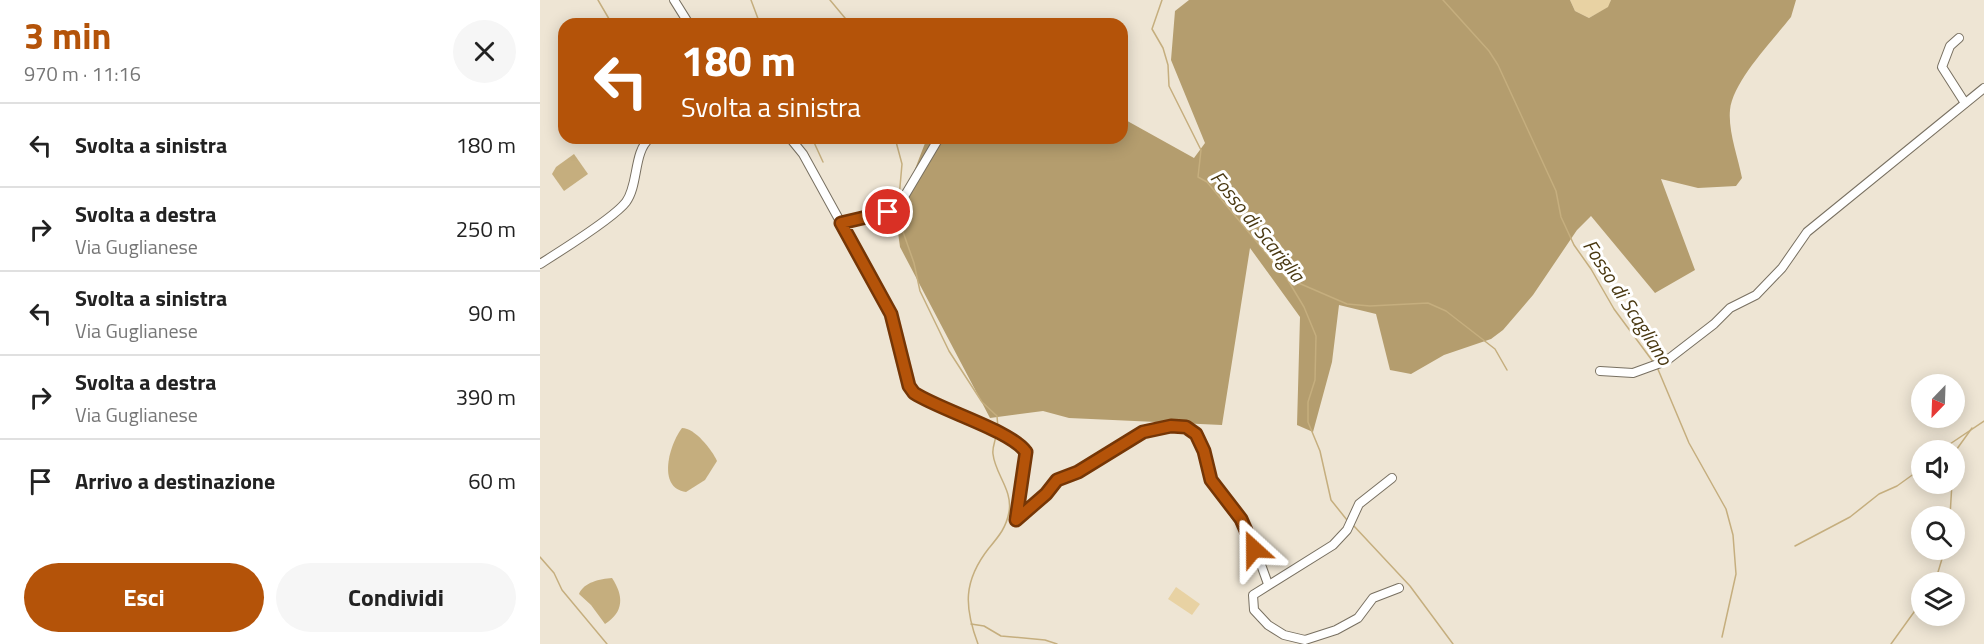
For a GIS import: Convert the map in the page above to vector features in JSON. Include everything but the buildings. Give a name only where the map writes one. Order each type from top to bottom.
[{"type":"street","points":[[674,0],[685,18]]},
{"type":"street","points":[[1959,38],[1950,46],[1942,67],[1965,103]]},
{"type":"street","points":[[1600,371],[1633,373],[1666,361],[1714,324],[1730,308],[1756,295],[1782,268],[1807,232],[1984,88]]},
{"type":"street","points":[[540,264],[623,206],[633,187],[645,144]]},
{"type":"street","points":[[795,144],[803,154],[891,314],[909,386],[914,393],[990,430],[1013,438],[1026,452],[1016,520],[1046,494],[1057,480],[1078,472],[1143,432],[1171,426],[1186,427],[1196,434],[1204,451],[1211,480],[1251,537],[1268,584]]},
{"type":"street","points":[[841,223],[866,219],[898,207],[935,144]]},
{"type":"street","points":[[1392,478],[1359,504],[1347,530],[1333,545],[1252,595],[1254,610],[1275,630],[1305,640],[1336,630],[1358,618],[1373,598],[1399,588]]},
{"type":"shaded area","points":[[1189,0],[1570,0],[1575,11],[1589,18],[1608,7],[1611,0],[1796,0],[1791,17],[1755,61],[1738,86],[1733,99],[1730,110],[1730,127],[1742,178],[1736,186],[1698,188],[1661,179],[1695,270],[1655,293],[1591,216],[1577,230],[1533,295],[1503,330],[1491,339],[1444,355],[1411,374],[1390,370],[1376,314],[1339,305],[1332,362],[1313,432],[1297,425],[1300,317],[1250,248],[1222,425],[1069,418],[1043,411],[990,418],[900,247],[896,218],[925,144],[1128,144],[1128,121],[1194,158],[1205,143],[1171,60],[1175,11]]},
{"type":"shaded area","points":[[1570,0],[1611,0],[1609,7],[1589,18],[1575,11]]},
{"type":"shaded area","points":[[574,154],[588,174],[564,191],[552,174],[556,167]]},
{"type":"shaded area","points":[[682,428],[697,436],[717,461],[705,480],[686,492],[677,489],[668,474],[673,444]]},
{"type":"shaded area","points":[[612,578],[619,591],[620,603],[616,614],[605,624],[591,605],[579,594],[588,584]]},
{"type":"shaded area","points":[[1176,587],[1200,604],[1192,615],[1168,599]]},
{"type":"waterway","points":[[598,0],[608,18]]},
{"type":"waterway","points":[[751,0],[758,18]]},
{"type":"waterway","points":[[830,0],[845,18]]},
{"type":"waterway","name":"Fosso di Scariglia","points":[[1162,0],[1152,29],[1163,48],[1168,65],[1169,86],[1201,150],[1198,177],[1207,182],[1286,277],[1304,307],[1316,336],[1315,380],[1308,402],[1308,422],[1320,451],[1331,500],[1347,520]]},
{"type":"waterway","name":"Fosso di Scagliano","points":[[1443,0],[1489,51],[1498,65],[1556,191],[1561,217],[1574,245],[1614,309],[1654,363]]},
{"type":"waterway","points":[[815,144],[823,162]]},
{"type":"waterway","points":[[897,144],[902,164],[899,198]]},
{"type":"waterway","points":[[896,212],[914,263],[920,291],[949,351],[982,402],[997,416],[998,428]]},
{"type":"waterway","points":[[1287,278],[1347,304],[1370,306],[1428,303],[1446,311],[1495,349],[1507,370]]},
{"type":"waterway","name":"Fosso di Scagliano","points":[[1657,367],[1689,443],[1726,509],[1733,535],[1736,574],[1722,637]]},
{"type":"waterway","points":[[1956,440],[1984,421]]},
{"type":"waterway","points":[[1963,440],[1972,428]]},
{"type":"waterway","points":[[978,644],[968,606],[970,583],[980,560],[1004,527],[1010,504],[994,461],[993,447],[996,436]]},
{"type":"waterway","points":[[1795,546],[1850,517],[1879,494],[1897,486],[1911,476]]},
{"type":"waterway","points":[[1951,494],[1951,506]]},
{"type":"waterway","name":"Fosso di Scariglia","points":[[1353,525],[1410,586],[1453,644]]},
{"type":"waterway","points":[[540,557],[554,573],[562,590],[607,644]]},
{"type":"waterway","points":[[1938,572],[1942,560]]},
{"type":"waterway","points":[[1891,644],[1911,616]]},
{"type":"waterway","points":[[971,624],[984,626],[1001,636],[1045,640],[1057,644]]},
{"type":"route","points":[[888,212],[866,219],[841,223],[891,314],[909,386],[914,393],[990,430],[1013,438],[1026,452],[1016,520],[1046,494],[1057,480],[1078,472],[1143,432],[1171,426],[1186,427],[1196,434],[1204,451],[1211,480],[1241,519],[1251,537],[1254,549]]}]
